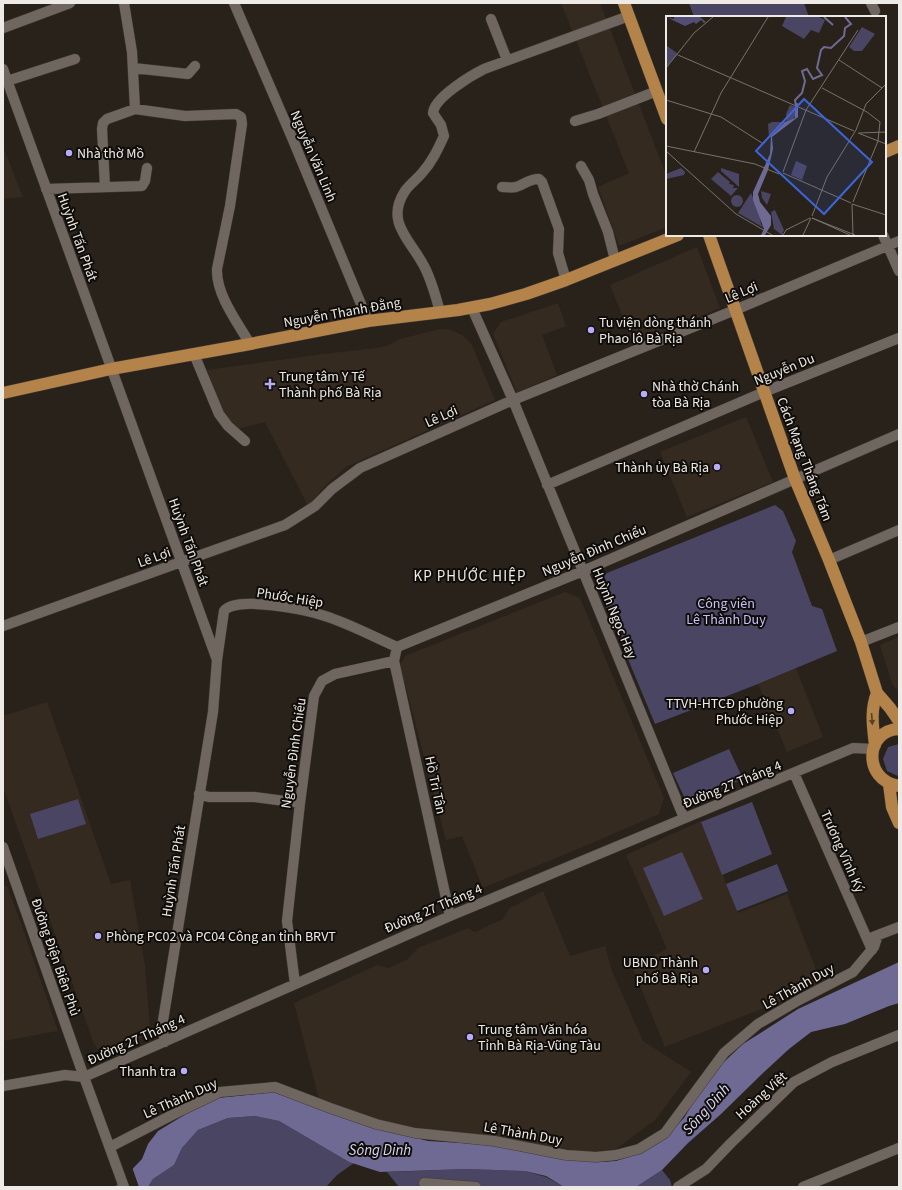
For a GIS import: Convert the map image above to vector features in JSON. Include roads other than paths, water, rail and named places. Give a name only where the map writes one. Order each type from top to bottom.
[{"type":"main road","points":[[624,3],[666,115]]},
{"type":"main road","points":[[886,152],[899,146]]},
{"type":"main road","name":"Nguyễn Thanh Đằng","points":[[3,393],[111,369],[368,321],[472,308],[490,304],[526,294],[566,280],[675,236]]},
{"type":"main road","name":"Cách Mạng Tháng Tám","points":[[709,236],[794,479],[829,560],[861,642],[877,694],[890,708],[899,722]]},
{"type":"main road","points":[[877,694],[873,704],[872,714],[874,747],[872,757],[873,766],[882,780],[894,785],[892,807],[899,823]]},
{"type":"main road","points":[[874,747],[880,738],[887,732],[899,729]]},
{"type":"street","points":[[3,28],[70,3]]},
{"type":"street","points":[[124,3],[130,33],[135,109]]},
{"type":"street","name":"Nguyễn Văn Linh","points":[[234,3],[368,321]]},
{"type":"street","points":[[440,312],[424,266],[404,235],[397,221],[397,212],[405,191],[430,162],[444,136],[441,125],[433,113],[433,109],[449,91],[469,76],[507,60],[629,16]]},
{"type":"street","points":[[491,19],[507,60]]},
{"type":"street","points":[[7,81],[75,59]]},
{"type":"street","points":[[132,68],[188,74],[195,66]]},
{"type":"street","name":"Huỳnh Tấn Phát","points":[[3,69],[217,660],[213,712],[162,1027],[165,1042]]},
{"type":"street","points":[[575,121],[657,91]]},
{"type":"street","points":[[105,187],[102,129],[103,123],[107,119],[135,109],[185,116],[236,114],[241,118],[242,124],[230,206],[216,279],[221,294],[250,344]]},
{"type":"street","points":[[581,166],[608,232],[615,260]]},
{"type":"street","points":[[46,190],[142,186],[145,181],[147,168]]},
{"type":"street","points":[[502,187],[517,187],[534,179],[539,179],[542,182],[559,228],[558,252],[566,280]]},
{"type":"street","points":[[883,236],[899,271]]},
{"type":"street","name":"Lê Lợi","points":[[3,626],[285,525],[315,506],[332,489],[360,468],[512,400],[734,310],[888,246],[899,240]]},
{"type":"street","name":"Huỳnh Ngọc Hay","points":[[472,308],[547,484],[684,818]]},
{"type":"street","name":"Nguyễn Du","points":[[547,484],[764,392],[899,338]]},
{"type":"street","points":[[194,354],[219,414],[228,426],[245,440]]},
{"type":"street","name":"Nguyễn Đình Chiểu","points":[[397,647],[583,571],[899,434]]},
{"type":"street","points":[[829,560],[899,530]]},
{"type":"street","name":"Phước Hiệp","points":[[217,660],[224,611],[233,605],[256,604],[324,615],[397,647]]},
{"type":"street","points":[[861,642],[899,627]]},
{"type":"street","points":[[394,661],[397,647]]},
{"type":"street","name":"Nguyễn Đình Chiểu","points":[[295,984],[287,921],[314,696],[322,681],[335,674],[394,661]]},
{"type":"street","name":"Hồ Tri Tân","points":[[394,661],[450,916]]},
{"type":"street","name":"Đường 27 Tháng 4","points":[[3,1086],[65,1075],[84,1077],[450,916],[684,818],[853,748],[874,747]]},
{"type":"street","name":"Trương Vĩnh Ký","points":[[794,773],[867,939]]},
{"type":"street","points":[[199,794],[209,797],[254,797],[300,803]]},
{"type":"street","name":"Đường Điện Biên Phủ","points":[[3,847],[124,1187]]},
{"type":"street","points":[[872,950],[867,939],[899,928]]},
{"type":"street","name":"Lê Thành Duy","points":[[108,1143],[220,1092],[275,1087],[376,1124],[415,1133],[494,1141],[566,1155],[596,1156],[622,1153],[639,1149],[665,1133],[724,1052],[758,1024],[799,1000],[853,972],[872,950],[878,935]]},
{"type":"street","name":"Hoàng Việt","points":[[678,1187],[706,1169],[794,1082],[832,1062],[899,1035]]},
{"type":"street","points":[[803,1187],[899,1148]]},
{"type":"street","points":[[424,1183],[476,1187]]},
{"type":"water","name":"Sông Dinh","points":[[899,962],[899,1003],[845,1024],[811,1032],[789,1049],[763,1073],[721,1114],[688,1143],[662,1170],[636,1187],[564,1187],[546,1176],[525,1171],[466,1169],[380,1172],[349,1162],[279,1121],[255,1116],[228,1118],[198,1130],[182,1148],[174,1165],[153,1179],[148,1187],[115,1187],[142,1159],[148,1144],[158,1131],[186,1114],[218,1098],[275,1092],[372,1127],[428,1141],[496,1145],[571,1160],[599,1162],[616,1161],[637,1154],[665,1137],[684,1118],[709,1076],[743,1044],[798,1009]]},
{"type":"place","name":"Nhà thờ Mồ","points":[[69,153]]},
{"type":"place","name":"Tu viện dòng thánh Phao lô Bà Rịa","points":[[591,330]]},
{"type":"place","name":"Trung tâm Y Tế Thành phố Bà Rịa","points":[[270,384]]},
{"type":"place","name":"Nhà thờ Chánh tòa Bà Rịa","points":[[644,394]]},
{"type":"place","name":"Thành ủy Bà Rịa","points":[[717,467]]},
{"type":"place","name":"TTVH-HTCĐ phường Phước Hiệp","points":[[791,711]]},
{"type":"place","name":"Phòng PC02 và PC04 Công an tỉnh BRVT","points":[[98,936]]},
{"type":"place","name":"UBND Thành phố Bà Rịa","points":[[706,970]]},
{"type":"place","name":"Trung tâm Văn hóa Tỉnh Bà Rịa-Vũng Tàu","points":[[470,1037]]},
{"type":"place","name":"Thanh tra","points":[[184,1071]]},
{"type":"district","name":"KP PHƯỚC HIỆP","points":[[470,576]]},
{"type":"park label","name":"Công viên Lê Thành Duy","points":[[726,612]]}]
